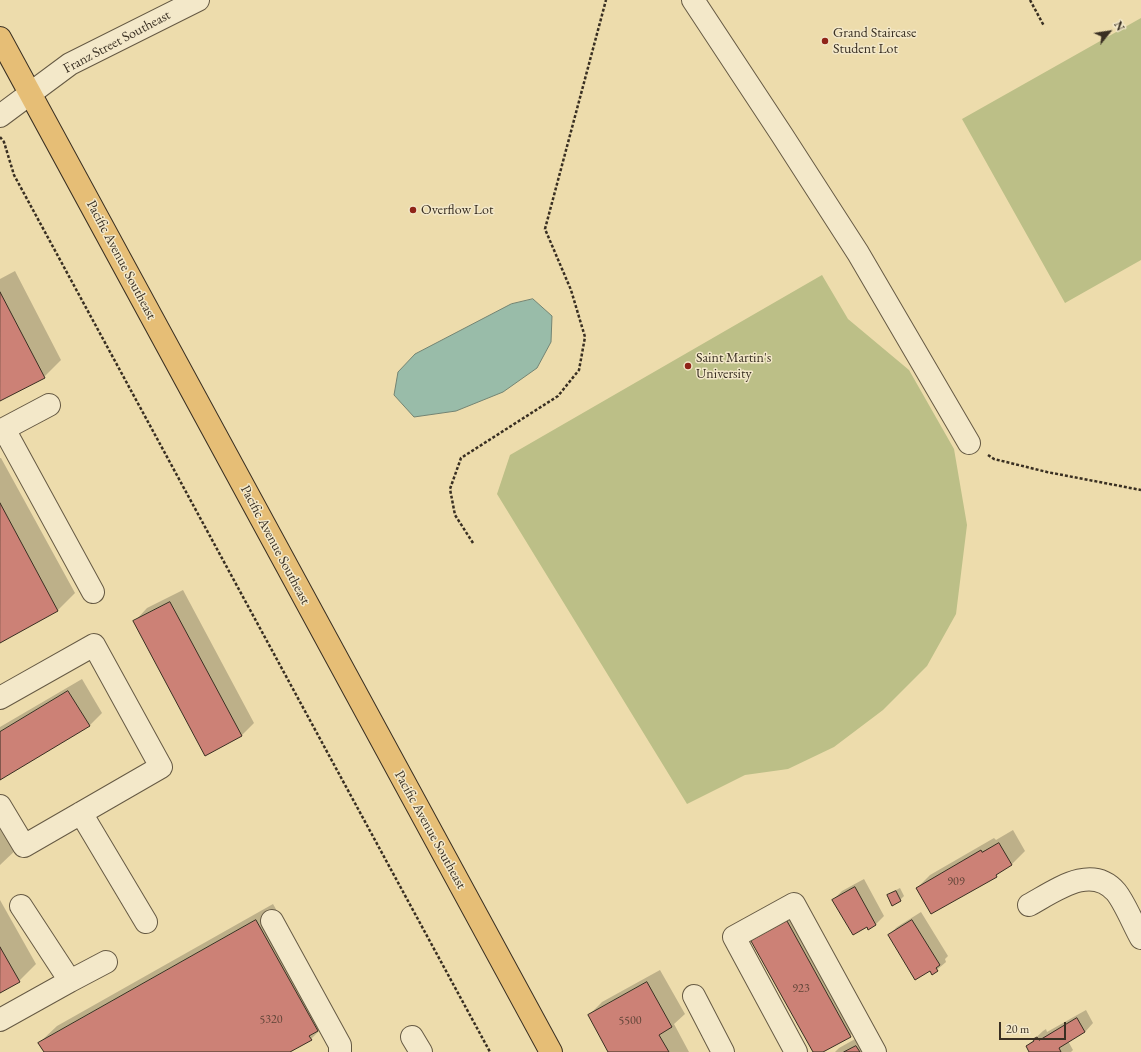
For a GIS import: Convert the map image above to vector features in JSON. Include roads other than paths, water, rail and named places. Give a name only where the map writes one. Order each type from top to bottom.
[{"type":"main road","name":"Pacific Avenue Southeast","points":[[0,38],[31,92],[551,1052]]},
{"type":"street","name":"Franz Street Southeast","points":[[0,116],[70,64],[198,0]]},
{"type":"street","points":[[693,0],[858,253],[970,444]]},
{"type":"street","points":[[49,405],[2,430],[93,592]]},
{"type":"street","points":[[0,698],[94,645],[161,767],[24,846],[0,806]]},
{"type":"street","points":[[81,813],[146,922]]},
{"type":"street","points":[[1028,905],[1068,884],[1081,880],[1088,878],[1107,882],[1117,894],[1141,938]]},
{"type":"street","points":[[796,1052],[734,937],[794,904],[875,1052]]},
{"type":"street","points":[[21,906],[70,981]]},
{"type":"street","points":[[272,921],[340,1045],[340,1052]]},
{"type":"street","points":[[0,1020],[106,962]]},
{"type":"street","points":[[694,996],[723,1052]]},
{"type":"place","name":"Grand Staircase Student Lot","points":[[825,41]]},
{"type":"place","name":"Overflow Lot","points":[[413,210]]},
{"type":"place","name":"Saint Martin's University","points":[[688,366]]}]
